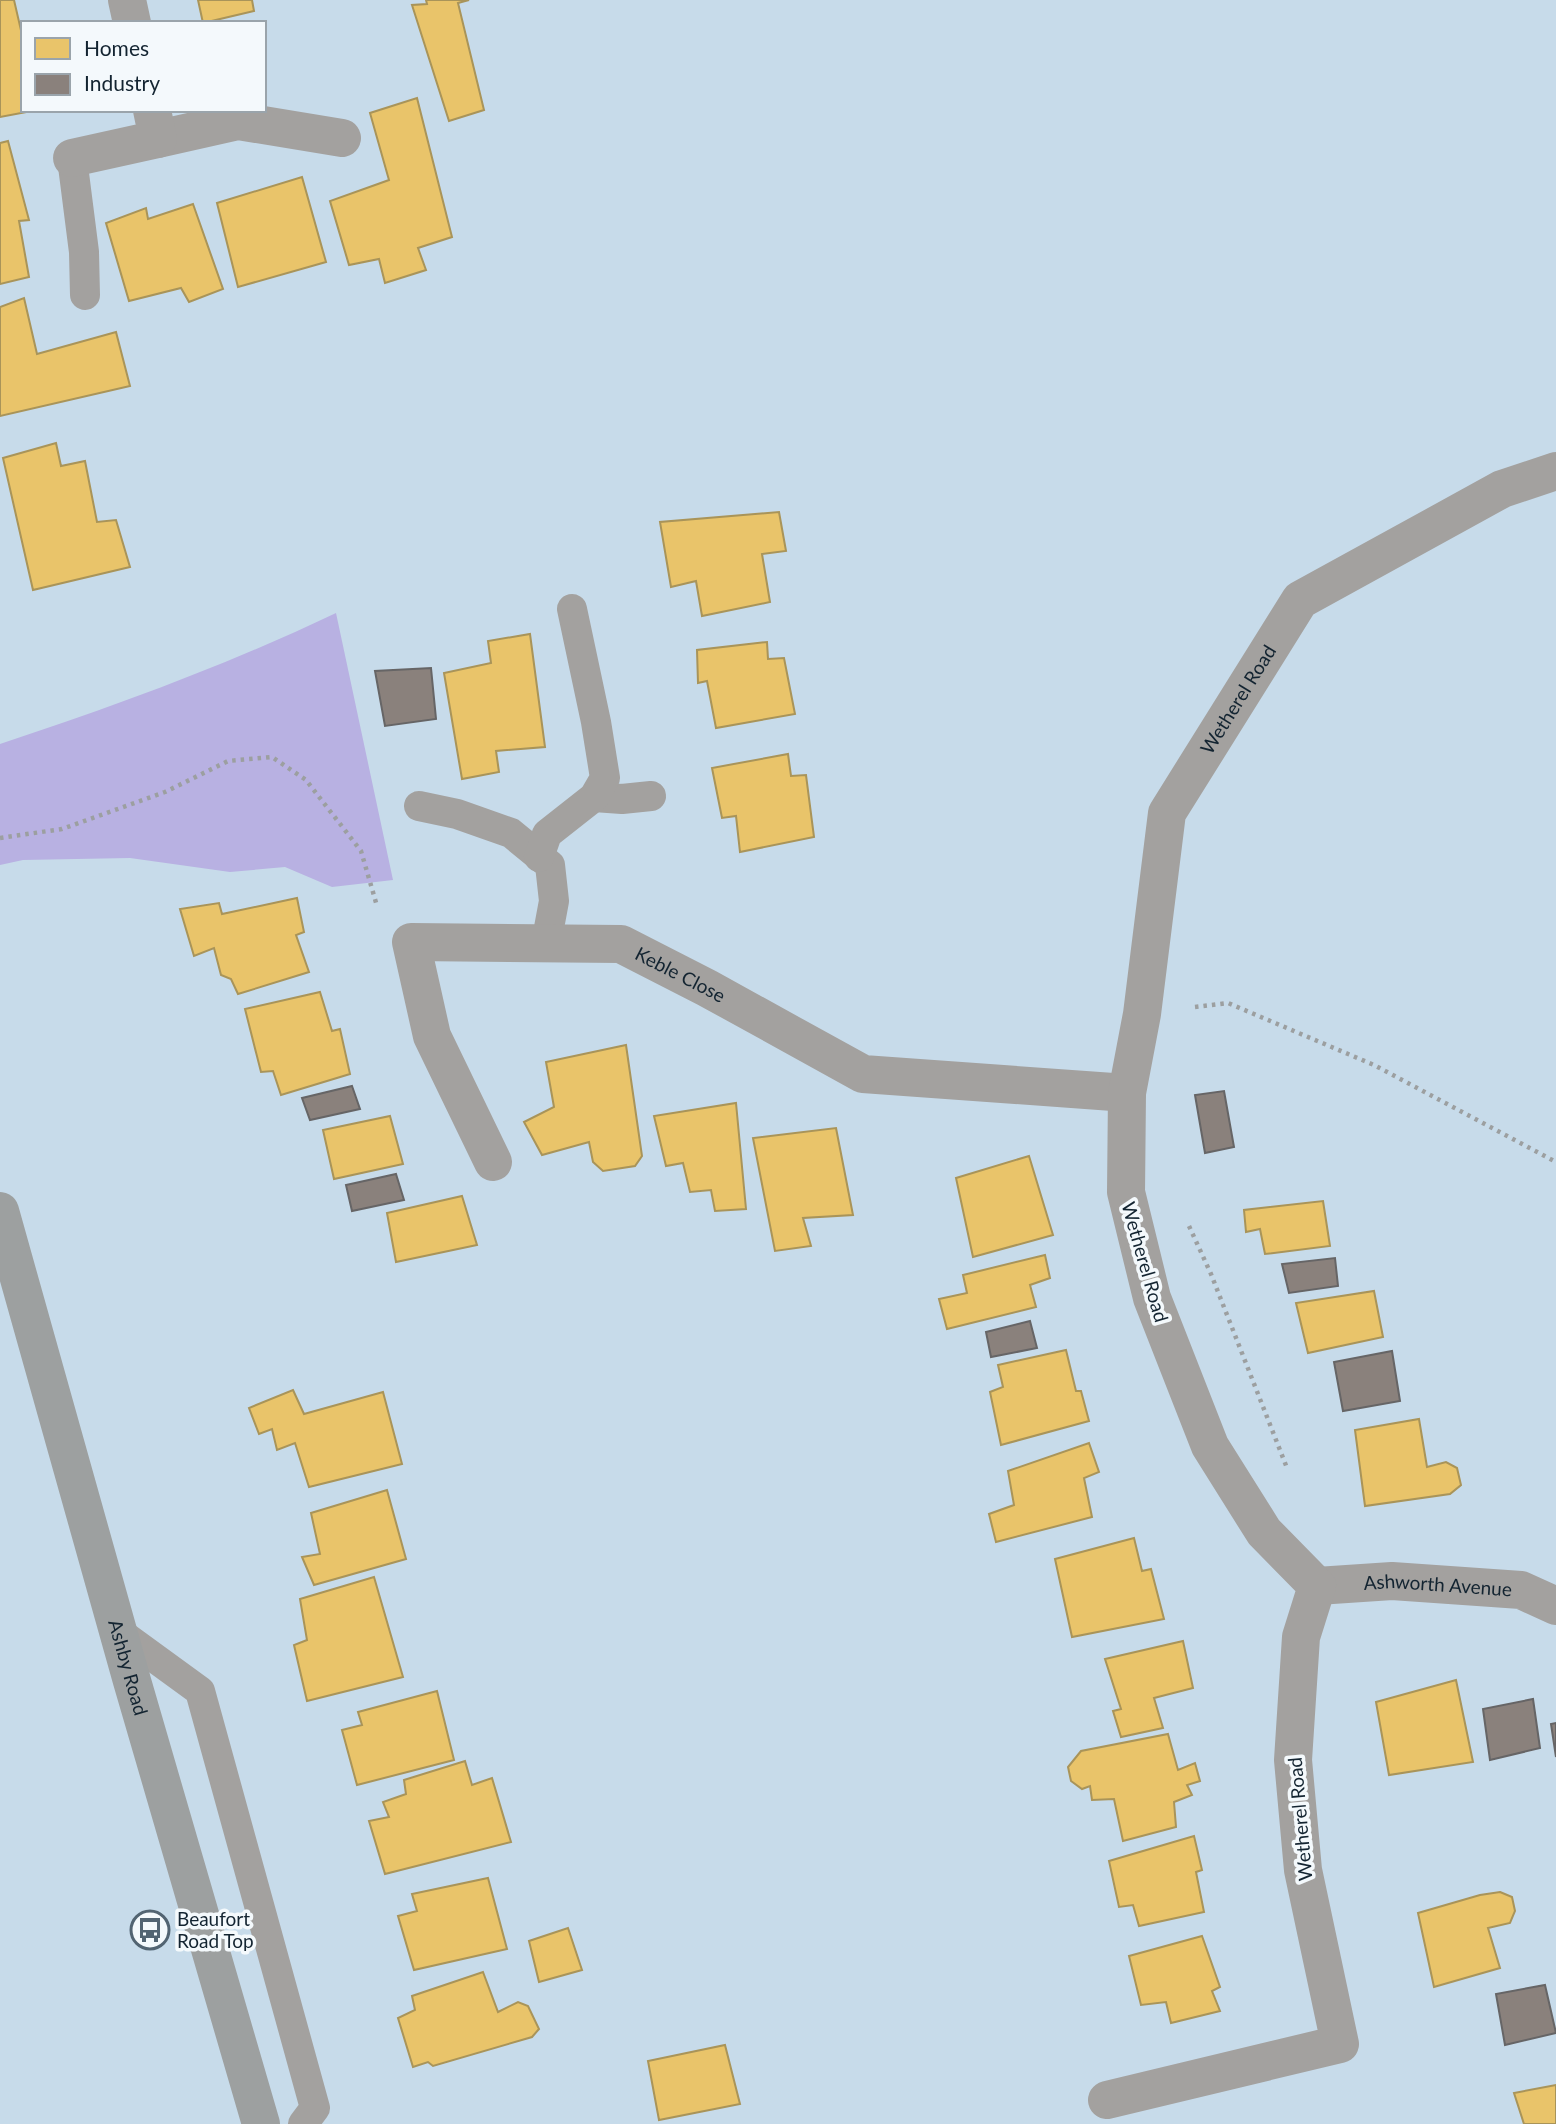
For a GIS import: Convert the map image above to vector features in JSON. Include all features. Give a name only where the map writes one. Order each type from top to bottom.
[{"type":"highway","name":"Ashby Road","points":[[0,1211],[261,2124]]},
{"type":"street","points":[[127,0],[132,21]]},
{"type":"street","points":[[72,158],[155,125],[238,121],[342,138]]},
{"type":"street","name":"Wetherel Road","points":[[1107,2100],[1340,2044],[1303,1870],[1293,1760],[1301,1637],[1317,1586],[1264,1532],[1210,1446],[1152,1298],[1126,1192],[1127,1093],[1142,1014],[1167,813],[1300,600],[1502,489],[1556,471]]},
{"type":"street","points":[[411,942],[432,1036],[493,1162]]},
{"type":"street","name":"Keble Close","points":[[411,942],[621,944],[708,988],[863,1074],[1127,1093]]},
{"type":"street","name":"Ashworth Avenue","points":[[1317,1586],[1392,1581],[1521,1590],[1556,1606]]},
{"type":"lane","points":[[72,158],[84,252],[85,295]]},
{"type":"lane","points":[[538,857],[547,834],[594,797],[605,778],[572,609]]},
{"type":"lane","points":[[594,797],[622,799],[651,796]]},
{"type":"lane","points":[[419,806],[457,814],[511,833],[550,865],[554,901],[546,944]]},
{"type":"lane","points":[[119,1632],[200,1691],[315,2108],[303,2124]]},
{"type":"path","points":[[0,838],[62,828],[165,792],[228,761],[272,757],[306,780],[335,815],[361,851],[380,914],[411,942]]},
{"type":"path","points":[[1142,1014],[1228,1003],[1374,1065],[1556,1162]]},
{"type":"path","points":[[1185,1217],[1211,1274],[1291,1478]]},
{"type":"shaded area","points":[[336,613],[393,880],[332,887],[285,867],[230,872],[130,858],[23,860],[0,865],[0,744],[170,684]]},
{"type":"building: Homes","points":[[0,0],[14,0],[21,30],[21,112],[26,112],[0,117]]},
{"type":"building: Homes","points":[[198,0],[252,0],[254,11],[203,21]]},
{"type":"building: Homes","points":[[426,0],[469,0],[458,3],[484,110],[449,121],[412,5],[427,4]]},
{"type":"building: Homes","points":[[417,98],[452,237],[418,248],[426,270],[385,283],[379,259],[349,265],[330,201],[389,180],[370,113]]},
{"type":"building: Homes","points":[[8,141],[29,220],[19,221],[29,277],[0,284],[0,143]]},
{"type":"building: Homes","points":[[302,177],[326,262],[238,287],[217,203]]},
{"type":"building: Homes","points":[[193,204],[223,289],[189,302],[181,288],[129,301],[106,223],[146,208],[148,219]]},
{"type":"building: Homes","points":[[24,298],[37,354],[116,332],[130,386],[0,416],[0,307]]},
{"type":"building: Homes","points":[[56,443],[61,466],[85,461],[97,522],[116,520],[130,567],[33,590],[3,458]]},
{"type":"building: Homes","points":[[779,512],[786,551],[762,554],[770,602],[702,616],[696,581],[671,587],[660,522]]},
{"type":"building: Homes","points":[[530,634],[545,747],[496,751],[499,772],[462,779],[444,673],[491,663],[488,641]]},
{"type":"building: Homes","points":[[767,642],[768,659],[784,658],[795,714],[716,728],[707,681],[698,683],[697,650]]},
{"type":"building: Homes","points":[[788,754],[791,776],[806,775],[814,837],[740,852],[736,816],[722,818],[712,768]]},
{"type":"building: Homes","points":[[297,898],[304,932],[296,935],[309,972],[238,994],[231,979],[221,975],[214,948],[194,956],[180,909],[219,903],[222,914]]},
{"type":"building: Homes","points":[[320,992],[332,1031],[340,1029],[350,1074],[281,1095],[273,1071],[261,1072],[245,1009]]},
{"type":"building: Homes","points":[[626,1045],[642,1156],[635,1166],[603,1171],[593,1162],[589,1142],[542,1155],[524,1122],[554,1107],[546,1062]]},
{"type":"building: Homes","points":[[736,1103],[746,1209],[715,1211],[711,1190],[690,1192],[683,1163],[666,1166],[654,1116]]},
{"type":"building: Homes","points":[[390,1116],[403,1164],[334,1179],[323,1130]]},
{"type":"building: Homes","points":[[836,1128],[853,1215],[803,1218],[811,1246],[775,1251],[753,1138]]},
{"type":"building: Homes","points":[[1029,1156],[1053,1235],[973,1257],[956,1178]]},
{"type":"building: Homes","points":[[462,1196],[477,1245],[396,1262],[387,1213]]},
{"type":"building: Homes","points":[[1323,1201],[1330,1246],[1265,1254],[1260,1229],[1246,1232],[1244,1210]]},
{"type":"building: Homes","points":[[1045,1255],[1050,1278],[1030,1285],[1036,1307],[947,1329],[939,1299],[967,1293],[963,1275]]},
{"type":"building: Homes","points":[[1374,1291],[1383,1337],[1308,1353],[1296,1303]]},
{"type":"building: Homes","points":[[1066,1350],[1076,1391],[1081,1391],[1089,1421],[1001,1445],[990,1392],[1003,1387],[998,1365]]},
{"type":"building: Homes","points":[[293,1390],[304,1414],[383,1392],[402,1464],[309,1487],[295,1443],[277,1450],[272,1429],[259,1434],[249,1408]]},
{"type":"building: Homes","points":[[1419,1419],[1427,1467],[1446,1462],[1457,1468],[1461,1485],[1450,1494],[1365,1506],[1355,1430]]},
{"type":"building: Homes","points":[[1089,1443],[1099,1472],[1084,1478],[1092,1517],[996,1542],[989,1514],[1014,1505],[1008,1471]]},
{"type":"building: Homes","points":[[387,1490],[406,1559],[314,1585],[302,1557],[320,1554],[311,1513]]},
{"type":"building: Homes","points":[[1134,1538],[1142,1571],[1151,1569],[1164,1619],[1072,1637],[1055,1559]]},
{"type":"building: Homes","points":[[374,1577],[403,1677],[307,1701],[294,1645],[307,1640],[300,1599]]},
{"type":"building: Homes","points":[[1183,1641],[1193,1688],[1154,1698],[1163,1728],[1121,1737],[1113,1711],[1121,1709],[1105,1659]]},
{"type":"building: Homes","points":[[1456,1680],[1473,1762],[1389,1775],[1376,1702]]},
{"type":"building: Homes","points":[[437,1691],[454,1760],[357,1785],[342,1730],[362,1725],[358,1712]]},
{"type":"building: Homes","points":[[1168,1734],[1178,1770],[1195,1763],[1200,1781],[1187,1785],[1192,1795],[1174,1802],[1176,1827],[1123,1841],[1114,1799],[1092,1800],[1090,1786],[1082,1789],[1071,1781],[1068,1767],[1081,1751]]},
{"type":"building: Homes","points":[[465,1761],[472,1785],[492,1778],[511,1842],[385,1874],[369,1821],[389,1817],[383,1802],[406,1794],[404,1780]]},
{"type":"building: Homes","points":[[1194,1836],[1202,1870],[1196,1872],[1204,1912],[1139,1926],[1133,1905],[1119,1907],[1109,1861]]},
{"type":"building: Homes","points":[[488,1878],[507,1949],[414,1970],[398,1916],[417,1911],[412,1894]]},
{"type":"building: Homes","points":[[1500,1892],[1512,1897],[1515,1911],[1510,1923],[1488,1928],[1500,1968],[1434,1987],[1418,1913]]},
{"type":"building: Homes","points":[[568,1928],[582,1970],[539,1982],[529,1941]]},
{"type":"building: Homes","points":[[1202,1936],[1220,1987],[1212,1991],[1220,2011],[1171,2023],[1166,2002],[1141,2005],[1129,1956]]},
{"type":"building: Homes","points":[[483,1972],[498,2012],[518,2002],[528,2006],[539,2029],[532,2037],[433,2066],[428,2062],[413,2067],[398,2018],[415,2010],[412,1996]]},
{"type":"building: Homes","points":[[725,2045],[740,2104],[659,2120],[648,2061]]},
{"type":"building: Homes","points":[[1556,2085],[1556,2124],[1524,2124],[1514,2093]]},
{"type":"building: Industry","points":[[431,668],[436,719],[385,726],[375,671]]},
{"type":"building: Industry","points":[[352,1086],[360,1109],[310,1120],[302,1098]]},
{"type":"building: Industry","points":[[1224,1091],[1234,1147],[1205,1153],[1195,1095]]},
{"type":"building: Industry","points":[[396,1174],[404,1200],[352,1211],[346,1185]]},
{"type":"building: Industry","points":[[1335,1258],[1338,1286],[1289,1293],[1282,1264]]},
{"type":"building: Industry","points":[[1030,1321],[1037,1348],[991,1357],[986,1332]]},
{"type":"building: Industry","points":[[1392,1351],[1400,1401],[1343,1411],[1334,1362]]},
{"type":"building: Industry","points":[[1533,1699],[1540,1748],[1490,1760],[1483,1709]]},
{"type":"building: Industry","points":[[1556,1723],[1556,1757],[1551,1724]]},
{"type":"building: Industry","points":[[1545,1985],[1556,2033],[1505,2045],[1496,1994]]},
{"type":"place","name":"Beaufort Road Top","points":[[150,1930]]}]
